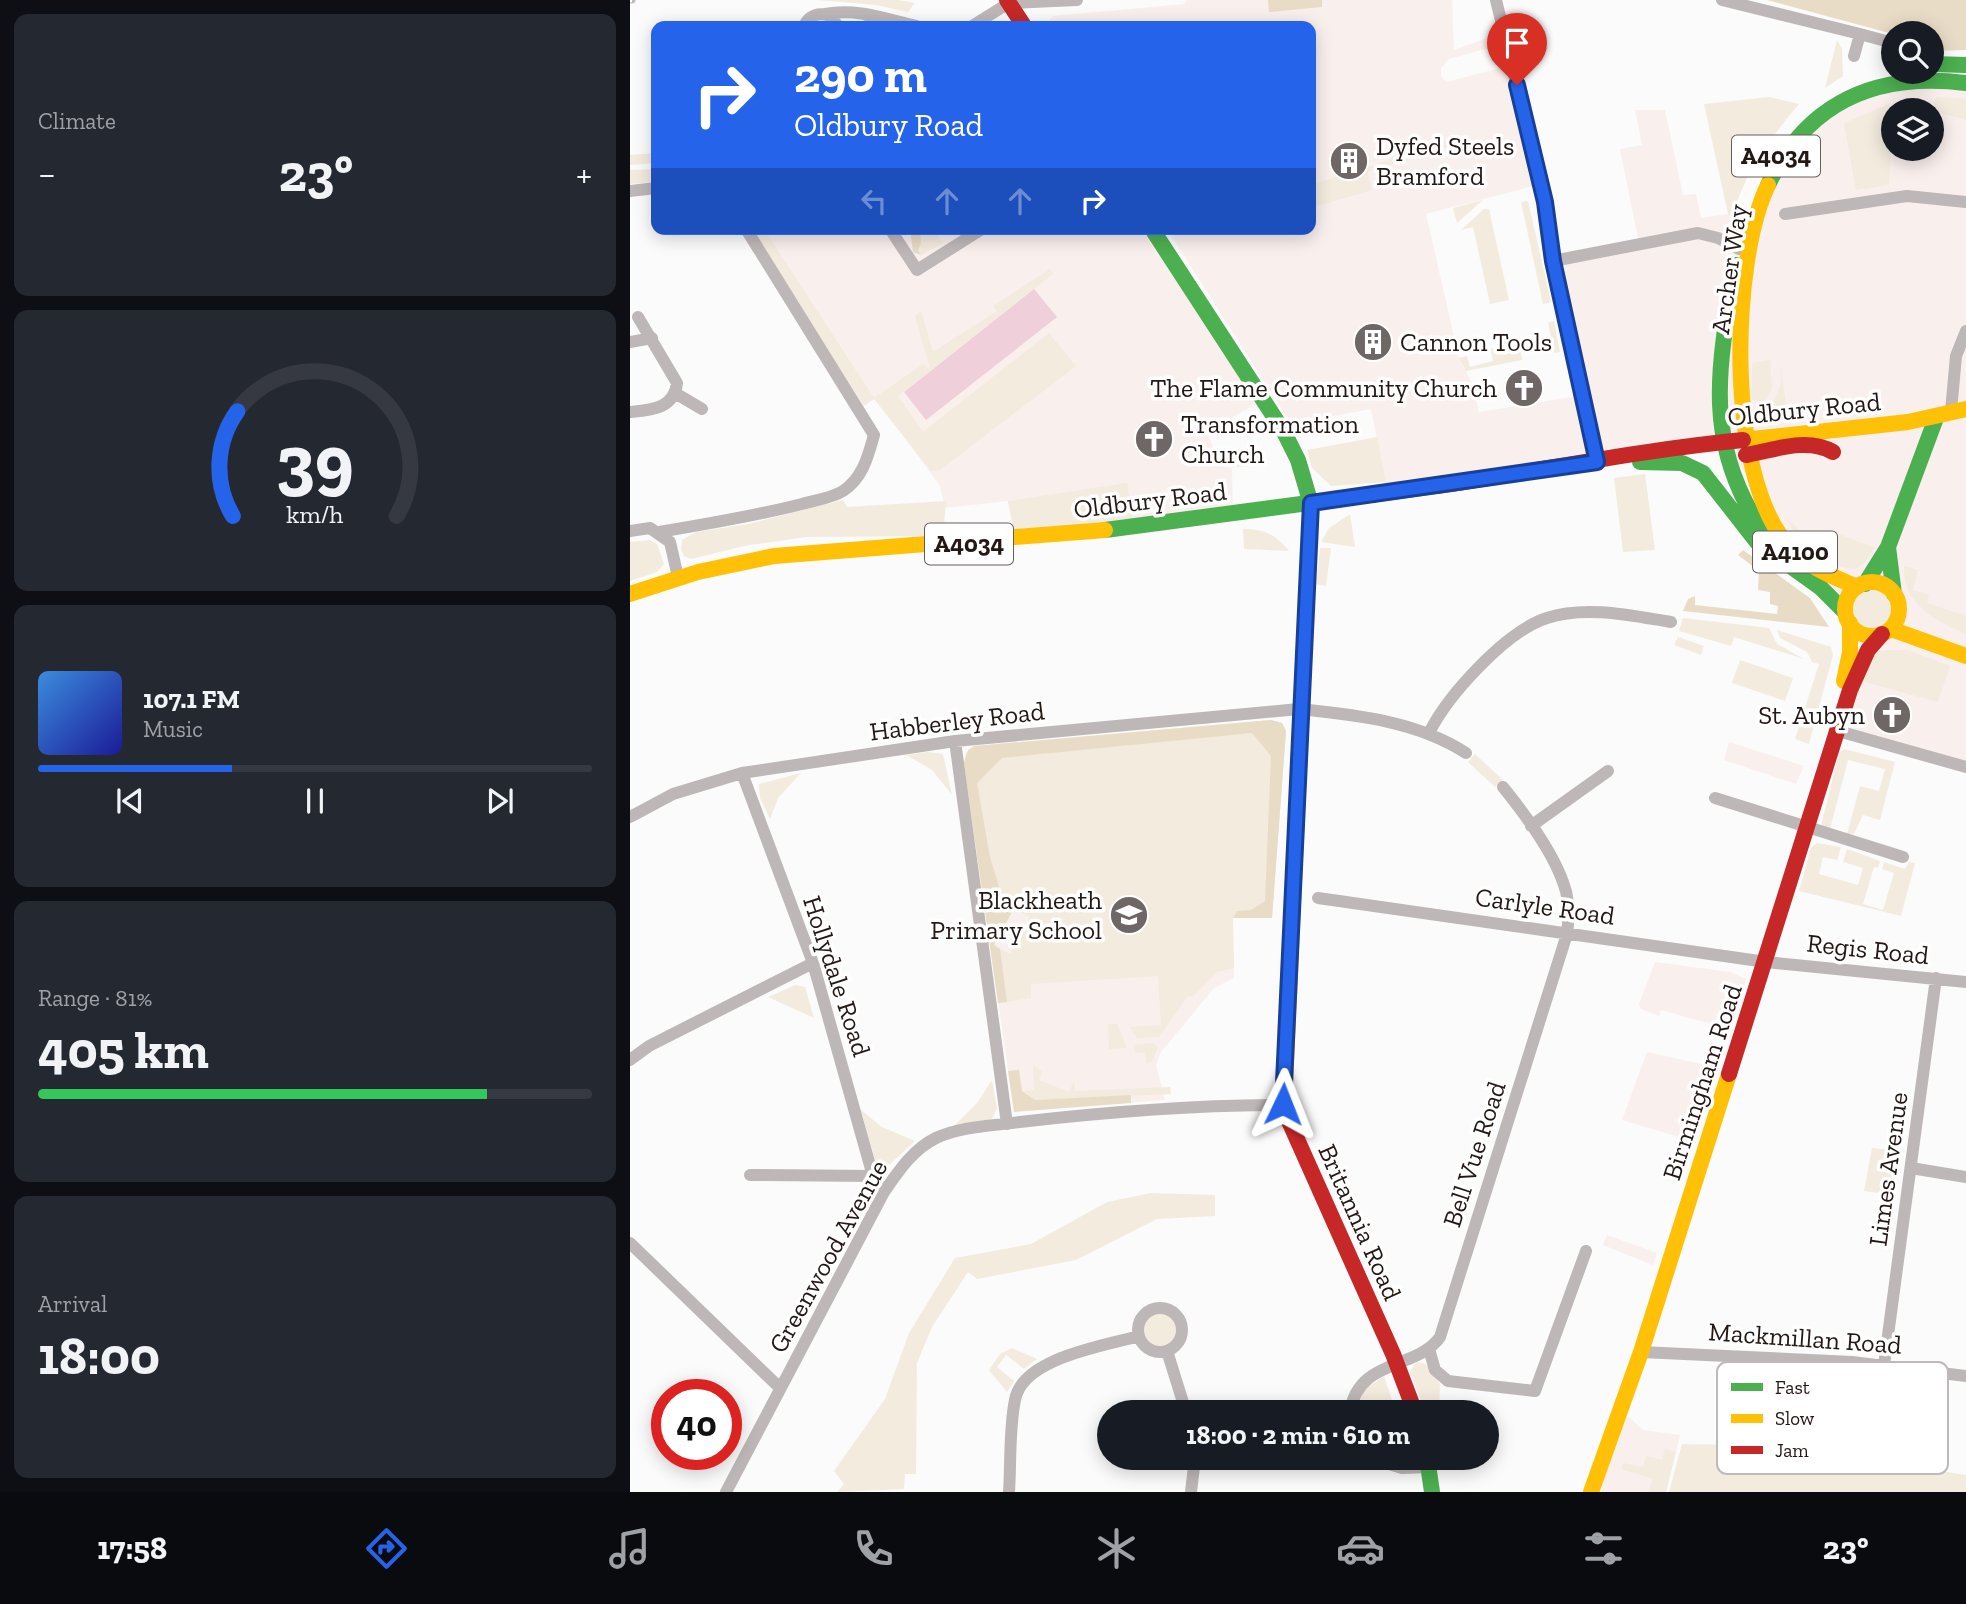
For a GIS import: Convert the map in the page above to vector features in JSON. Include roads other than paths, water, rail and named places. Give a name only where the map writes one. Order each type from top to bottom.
[{"type":"main road","points":[[1008,1],[1021,21]]},
{"type":"main road","points":[[1944,64],[1966,65]]},
{"type":"main road","name":"Archer Way","points":[[1720,413],[1722,348],[1739,249],[1761,181],[1791,135],[1818,108],[1847,87],[1881,75]]},
{"type":"main road","name":"Archer Way","points":[[1756,493],[1745,447],[1741,403],[1744,311],[1754,236],[1764,193],[1798,139],[1825,114],[1865,91],[1893,82],[1966,83]]},
{"type":"main road","points":[[1156,235],[1284,432],[1298,460],[1311,503]]},
{"type":"main road","points":[[1739,249],[1754,236]]},
{"type":"main road","points":[[1741,403],[1754,425],[1779,436]]},
{"type":"main road","name":"Oldbury Road","points":[[1678,447],[1694,442],[1714,424],[1720,413]]},
{"type":"main road","name":"A4100","points":[[1720,413],[1718,449],[1760,529],[1832,595],[1848,618]]},
{"type":"main road","points":[[1951,413],[1888,548],[1861,586],[1847,598],[1848,618],[1863,635],[1886,632],[1966,656]]},
{"type":"main road","name":"Oldbury Road","points":[[630,594],[678,577],[774,556],[1077,534],[1597,462],[1645,450],[1745,447],[1779,436],[1830,432],[1951,413]]},
{"type":"main road","name":"Oldbury Road","points":[[1745,447],[1768,451],[1825,445],[1833,452],[1830,432]]},
{"type":"main road","name":"Oldbury Road","points":[[1597,462],[1684,464],[1718,449]]},
{"type":"main road","points":[[1751,474],[1758,459],[1768,451]]},
{"type":"main road","name":"A4100","points":[[1684,464],[1693,466],[1716,484],[1747,532],[1778,557],[1805,573]]},
{"type":"main road","name":"A4100","points":[[1756,493],[1780,537],[1794,551],[1830,578],[1861,586]]},
{"type":"main road","name":"Britannia Road","points":[[1311,503],[1299,709],[1283,1104],[1288,1125],[1410,1400]]},
{"type":"main road","points":[[1886,632],[1897,621],[1897,601],[1888,548]]},
{"type":"main road","points":[[1861,586],[1880,584],[1938,635],[1966,646]]},
{"type":"main road","name":"Birmingham Road","points":[[1807,826],[1806,806],[1848,664],[1848,618]]},
{"type":"main road","name":"Birmingham Road","points":[[1591,1492],[1641,1352],[1859,668],[1868,650],[1886,632]]},
{"type":"main road","name":"Birmingham Road","points":[[1821,752],[1832,732],[1838,731]]},
{"type":"main road","points":[[1430,1470],[1432,1492]]},
{"type":"street","points":[[979,21],[1008,1],[1077,0]]},
{"type":"street","points":[[1496,0],[1545,202],[1553,261],[1597,462]]},
{"type":"street","points":[[1722,0],[1881,40]]},
{"type":"street","points":[[807,21],[810,17],[844,10],[865,12],[895,21]]},
{"type":"street","points":[[825,14],[833,21]]},
{"type":"street","points":[[887,21],[891,20]]},
{"type":"street","points":[[1854,57],[1860,34]]},
{"type":"street","points":[[630,191],[651,189]]},
{"type":"street","points":[[1785,214],[1907,196],[1966,202]]},
{"type":"street","points":[[1553,261],[1698,233],[1718,238],[1739,249]]},
{"type":"street","points":[[659,532],[755,516],[831,496],[844,490],[863,470],[868,456],[874,435],[750,235]]},
{"type":"street","points":[[894,235],[917,270],[972,235]]},
{"type":"street","points":[[630,412],[655,410],[665,405],[676,393],[677,383],[638,317]]},
{"type":"street","points":[[1951,413],[1956,356],[1966,331]]},
{"type":"street","points":[[630,342],[652,338]]},
{"type":"street","points":[[676,393],[702,409]]},
{"type":"street","points":[[630,531],[650,528],[670,542],[678,577]]},
{"type":"street","points":[[1429,733],[1440,713],[1481,666],[1525,629],[1547,618],[1573,613],[1625,614],[1671,622]]},
{"type":"street","name":"Habberley Road","points":[[630,817],[673,794],[742,773],[955,741],[1299,709],[1356,715],[1429,733],[1466,753]]},
{"type":"street","points":[[1838,731],[1966,767]]},
{"type":"street","points":[[955,741],[1007,1124]]},
{"type":"street","points":[[1531,826],[1608,771]]},
{"type":"street","name":"Hollydale Road","points":[[742,773],[813,963],[873,1176],[884,1192]]},
{"type":"street","name":"Bell Vue Road","points":[[1429,1349],[1440,1336],[1567,934],[1569,916],[1564,884],[1531,826],[1503,787]]},
{"type":"street","points":[[1714,798],[1903,858]]},
{"type":"street","name":"Carlyle Road","points":[[1318,898],[1766,962]]},
{"type":"street","name":"Regis Road","points":[[1766,962],[1966,982]]},
{"type":"street","points":[[630,1060],[649,1046],[813,963]]},
{"type":"street","name":"Limes Avenue","points":[[1884,1362],[1936,978]]},
{"type":"street","name":"Greenwood Avenue","points":[[726,1492],[884,1192],[911,1157],[935,1139],[957,1131],[1007,1124],[1230,1105],[1283,1104]]},
{"type":"street","points":[[1911,1168],[1966,1177]]},
{"type":"street","name":"Greenwood Avenue","points":[[750,1175],[873,1176]]},
{"type":"street","points":[[630,1243],[780,1388]]},
{"type":"street","points":[[1354,1400],[1358,1389],[1366,1380],[1429,1349],[1435,1370],[1448,1381],[1535,1391],[1586,1251]]},
{"type":"street","points":[[1149,1310],[1171,1310],[1181,1321],[1182,1336],[1173,1348],[1167,1351],[1153,1351],[1139,1336],[1140,1321],[1149,1310]]},
{"type":"street","points":[[1009,1492],[1015,1400],[1026,1380],[1039,1367],[1139,1336]]},
{"type":"street","points":[[1167,1351],[1182,1400]]},
{"type":"street","name":"Mackmillan Road","points":[[1641,1352],[1839,1362]]},
{"type":"street","name":"Mackmillan Road","points":[[1948,1374],[1966,1377]]},
{"type":"street","points":[[1191,1492],[1194,1470]]},
{"type":"place","name":"Dyfed Steels Bramford","points":[[1349,161]]},
{"type":"place","name":"Cannon Tools","points":[[1373,342]]},
{"type":"place","name":"The Flame Community Church","points":[[1524,388]]},
{"type":"place","name":"Transformation Church","points":[[1154,439]]},
{"type":"place","name":"St. Aubyn","points":[[1892,715]]},
{"type":"place","name":"Blackheath Primary School","points":[[1129,915]]}]
